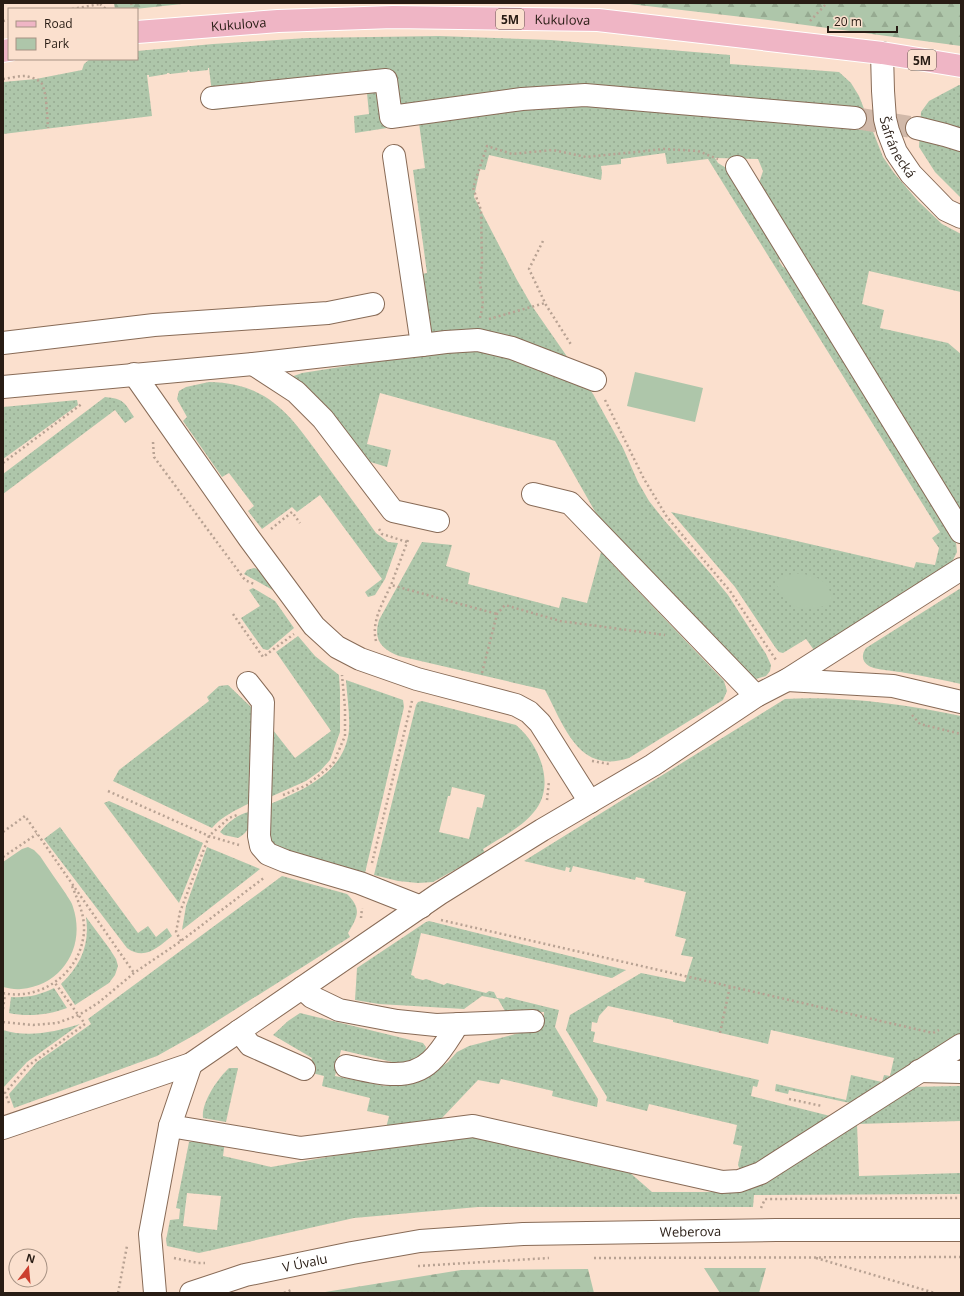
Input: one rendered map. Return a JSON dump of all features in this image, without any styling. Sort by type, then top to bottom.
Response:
[{"type":"main road","name":"Kukulova","points":[[138,32],[278,20],[393,17],[598,20],[882,53],[961,66]]},
{"type":"street","name":"Šafránecká","points":[[882,53],[884,112],[888,131],[896,152],[911,174],[946,210],[961,217]]},
{"type":"street","points":[[212,98],[386,80],[391,117],[522,99],[585,95],[855,118]]},
{"type":"street","points":[[917,128],[945,134],[961,140]]},
{"type":"street","points":[[394,156],[422,345]]},
{"type":"street","points":[[736,166],[961,532]]},
{"type":"street","points":[[3,343],[154,325],[328,313],[373,304]]},
{"type":"street","points":[[3,387],[253,364],[446,342],[478,340],[512,348],[594,380]]},
{"type":"street","points":[[253,364],[296,392],[323,419],[393,511],[438,521]]},
{"type":"street","points":[[134,374],[249,538],[314,626],[337,647],[360,659],[417,679],[516,705],[529,712],[540,722],[590,802]]},
{"type":"street","points":[[533,494],[570,503],[756,696]]},
{"type":"street","points":[[3,1128],[191,1064],[302,988],[427,912],[439,894],[652,765],[756,696],[787,680],[961,569]]},
{"type":"street","points":[[787,680],[893,686],[961,702]]},
{"type":"street","points":[[248,683],[263,702],[259,836],[261,846],[276,858],[360,883],[427,912]]},
{"type":"street","points":[[302,988],[312,997],[339,1010],[397,1021],[436,1024],[533,1022]]},
{"type":"street","points":[[346,1066],[379,1074],[410,1073],[430,1062],[440,1051],[458,1024]]},
{"type":"street","points":[[239,1031],[250,1044],[304,1069]]},
{"type":"street","points":[[170,1126],[301,1148],[473,1126],[722,1182],[739,1181],[761,1173],[961,1045]]},
{"type":"street","points":[[155,1293],[149,1238],[170,1126],[191,1064]]},
{"type":"street","points":[[919,1071],[961,1072]]},
{"type":"street","name":"Weberova","points":[[420,1241],[523,1234],[776,1230],[961,1230]]},
{"type":"street","name":"V Úvalu","points":[[191,1293],[245,1275],[420,1241]]},
{"type":"path","points":[[78,8],[100,4]]},
{"type":"path","points":[[3,79],[25,76],[39,81],[42,85],[44,93],[48,128]]},
{"type":"path","points":[[480,321],[483,304],[480,282],[482,262],[481,210],[473,188],[487,146],[512,154],[553,150],[586,157],[664,149],[698,151],[736,166]]},
{"type":"path","points":[[543,241],[529,269],[546,305],[574,349]]},
{"type":"path","points":[[594,380],[644,479],[667,517],[730,591],[761,636],[787,680]]},
{"type":"path","points":[[3,463],[85,402]]},
{"type":"path","points":[[152,438],[154,457],[245,580],[256,586]]},
{"type":"path","points":[[267,532],[292,512],[300,523]]},
{"type":"path","points":[[379,645],[376,640],[374,627],[378,613],[391,585],[407,542],[414,516]]},
{"type":"path","points":[[378,528],[382,534],[407,542]]},
{"type":"path","points":[[391,585],[497,614]]},
{"type":"path","points":[[480,680],[497,614],[505,605],[560,621],[671,636]]},
{"type":"path","points":[[233,614],[263,657],[294,634]]},
{"type":"path","points":[[281,796],[307,785],[332,764],[345,736],[345,708],[342,673]]},
{"type":"path","points":[[371,863],[414,695]]},
{"type":"path","points":[[910,712],[920,724],[961,734]]},
{"type":"path","points":[[587,760],[612,765]]},
{"type":"path","points":[[544,805],[547,800],[550,781],[548,773]]},
{"type":"path","points":[[108,791],[209,836],[276,858]]},
{"type":"path","points":[[181,941],[176,932],[180,912],[209,836],[229,818],[243,812]]},
{"type":"path","points":[[3,832],[25,816],[134,973]]},
{"type":"path","points":[[3,857],[37,834]]},
{"type":"path","points":[[3,1022],[33,1025],[57,1023],[79,1014],[98,1003],[134,973],[181,941],[276,858]]},
{"type":"path","points":[[3,1009],[4,994],[26,994],[47,988],[64,976],[77,959],[84,939],[83,916],[70,882]]},
{"type":"path","points":[[427,912],[730,986],[933,1033],[940,1030]]},
{"type":"path","points":[[10,1106],[5,1093],[28,1066],[85,1024],[55,983]]},
{"type":"path","points":[[720,1033],[730,986]]},
{"type":"path","points":[[760,1210],[765,1199],[961,1198]]},
{"type":"path","points":[[118,1293],[127,1243]]},
{"type":"path","points":[[170,1257],[198,1263],[210,1263]]},
{"type":"path","points":[[811,1257],[935,1293]]},
{"type":"path","points":[[588,1258],[961,1257]]},
{"type":"path","points":[[411,1268],[556,1258]]},
{"type":"path","points":[[284,1293],[297,1288]]},
{"type":"green space","points":[[114,3],[191,3],[138,9],[115,8]]},
{"type":"green space","points":[[621,3],[961,3],[961,46],[768,20]]},
{"type":"green space","points":[[439,36],[551,40],[730,55],[730,64],[839,72],[851,83],[859,96],[883,157],[894,173],[918,201],[942,224],[961,234],[961,292],[869,271],[862,304],[884,310],[880,328],[948,343],[961,354],[961,515],[759,183],[763,171],[758,159],[715,158],[718,163],[728,169],[782,252],[779,261],[783,267],[792,270],[846,358],[847,370],[857,376],[913,468],[914,478],[922,485],[956,543],[957,552],[952,562],[814,650],[806,639],[783,653],[779,652],[775,647],[735,587],[671,512],[914,568],[916,562],[935,565],[939,548],[932,538],[940,532],[708,159],[667,164],[665,153],[621,159],[621,164],[601,166],[601,180],[489,155],[485,170],[480,169],[474,197],[532,306],[593,394],[623,448],[638,482],[649,501],[728,595],[766,654],[771,665],[770,671],[766,676],[756,679],[749,677],[597,515],[555,441],[380,393],[367,444],[391,450],[387,467],[364,460],[291,377],[302,373],[429,353],[417,275],[427,273],[413,170],[425,168],[419,123],[355,133],[354,116],[369,114],[367,93],[214,110],[208,68],[208,70],[190,72],[188,70],[187,72],[167,73],[149,77],[149,75],[147,75],[152,116],[3,134],[3,82],[36,79],[82,70],[84,64],[89,60],[138,60],[138,51],[307,38]]},
{"type":"green space","points":[[961,85],[961,198],[935,172],[919,147],[921,112],[929,101]]},
{"type":"green space","points":[[635,372],[703,388],[695,422],[627,406]]},
{"type":"green space","points":[[209,382],[230,384],[249,389],[264,396],[278,406],[302,432],[376,533],[388,542],[398,543],[385,579],[375,595],[368,597],[365,592],[382,579],[320,495],[297,512],[292,507],[262,529],[248,511],[254,506],[229,473],[222,477],[183,421],[187,417],[177,399],[179,391],[186,387]]},
{"type":"green space","points":[[105,397],[123,402],[134,417],[125,423],[115,410],[3,494],[3,474]]},
{"type":"green space","points":[[77,400],[78,405],[3,459],[3,407]]},
{"type":"green space","points":[[422,542],[452,545],[446,566],[470,573],[468,584],[559,608],[562,597],[587,603],[601,552],[724,681],[727,691],[723,700],[629,758],[612,761],[597,759],[585,753],[575,744],[566,731],[545,690],[399,656],[393,653],[380,643],[377,634],[377,627],[379,620]]},
{"type":"green space","points":[[254,568],[258,569],[278,593],[244,574],[247,570]]},
{"type":"green space","points":[[801,573],[818,578],[825,583],[832,599],[829,605],[804,609],[787,600],[776,584],[780,576]]},
{"type":"green space","points":[[253,588],[275,601],[294,628],[268,650],[263,649],[241,618],[260,606],[249,590]]},
{"type":"green space","points":[[961,588],[961,684],[920,675],[876,668],[869,666],[865,662],[863,656],[866,648]]},
{"type":"green space","points":[[298,636],[315,656],[339,675],[340,732],[330,760],[320,771],[306,781],[268,798],[273,730],[295,758],[331,731],[276,652]]},
{"type":"green space","points":[[346,680],[403,700],[404,707],[365,873],[278,848],[269,838],[268,805],[308,786],[331,769],[340,758],[346,745],[349,730]]},
{"type":"green space","points":[[228,685],[251,707],[253,716],[250,803],[234,811],[212,828],[113,781],[119,770],[209,701],[207,697],[219,686]]},
{"type":"green space","points":[[807,698],[873,702],[961,716],[961,1038],[859,1104],[789,1090],[788,1094],[775,1091],[776,1084],[846,1100],[851,1075],[882,1082],[884,1075],[890,1076],[894,1058],[771,1030],[768,1044],[673,1022],[673,1020],[608,1006],[599,1016],[597,1023],[592,1022],[591,1031],[595,1032],[593,1042],[759,1080],[757,1087],[753,1086],[751,1096],[838,1118],[759,1167],[740,1170],[738,1165],[742,1146],[733,1144],[737,1125],[649,1104],[647,1111],[606,1101],[607,1097],[566,1030],[570,1015],[641,973],[685,982],[693,957],[681,955],[686,939],[675,936],[686,892],[644,882],[645,879],[636,877],[635,880],[573,866],[571,872],[569,872],[570,868],[566,867],[565,871],[524,861],[785,699]]},
{"type":"green space","points":[[422,701],[516,725],[529,738],[535,748],[542,765],[545,781],[543,795],[538,807],[520,826],[483,849],[485,853],[433,882],[418,883],[398,881],[374,875],[418,702]],"holes":[[[452,787],[485,795],[482,808],[477,807],[469,839],[439,832],[448,796],[450,796]]]},
{"type":"green space","points":[[109,801],[203,843],[179,903],[104,803]]},
{"type":"green space","points":[[249,812],[247,830],[238,838],[224,835],[220,832],[233,819]]},
{"type":"green space","points":[[60,827],[138,933],[148,926],[156,937],[167,928],[172,936],[156,948],[145,953],[134,952],[127,948],[44,839]]},
{"type":"green space","points":[[28,847],[40,856],[71,902],[76,922],[76,936],[68,961],[59,972],[49,980],[36,986],[14,989],[3,987],[3,862],[22,849]]},
{"type":"green space","points":[[207,847],[260,869],[182,930],[186,906]]},
{"type":"green space","points":[[282,876],[347,894],[357,908],[356,917],[348,933],[350,937],[198,1033],[157,1056],[14,1108],[9,1094],[37,1062],[91,1024],[88,1019]]},
{"type":"green space","points":[[86,917],[109,948],[116,959],[118,966],[115,975],[109,983],[75,1005],[61,984],[79,962],[82,954],[87,936]]},
{"type":"green space","points":[[429,921],[626,970],[612,978],[421,933],[411,975],[415,978],[423,980],[426,979],[444,985],[447,983],[486,993],[489,991],[494,992],[497,998],[504,999],[506,997],[559,1010],[555,1027],[598,1099],[597,1107],[552,1096],[553,1091],[501,1079],[499,1084],[478,1080],[442,1118],[425,1128],[386,1128],[389,1116],[367,1111],[370,1098],[322,1086],[324,1076],[308,1072],[312,1058],[273,1035],[288,1021],[300,1013],[423,1043],[426,1047],[425,1052],[412,1063],[401,1064],[341,1050],[335,1076],[385,1086],[408,1084],[429,1076],[448,1062],[457,1052],[469,1046],[543,1027],[544,1012],[505,1011],[498,999],[482,996],[464,1009],[379,1004],[355,1000],[357,968]]},
{"type":"green space","points":[[54,988],[67,1008],[38,1015],[9,1013],[11,997],[33,996]]},
{"type":"green space","points":[[80,1024],[27,1062],[3,1088],[3,1030],[22,1034],[32,1034]]},
{"type":"green space","points":[[229,1068],[238,1068],[226,1122],[203,1118],[207,1098],[220,1078]]},
{"type":"green space","points":[[961,1086],[961,1121],[857,1124],[859,1176],[961,1173],[961,1194],[754,1195],[753,1207],[478,1207],[354,1218],[199,1253],[167,1246],[166,1240],[170,1220],[179,1219],[180,1209],[176,1208],[189,1142],[205,1140],[225,1141],[223,1156],[271,1167],[417,1141],[471,1135],[620,1164],[652,1192],[724,1192],[908,1087]],"holes":[[[187,1193],[221,1196],[217,1230],[183,1226]]]},
{"type":"green space","points":[[704,1268],[766,1268],[759,1293],[720,1293]]},
{"type":"green space","points":[[588,1269],[594,1293],[319,1293],[461,1270]]},
{"type":"tunnel","points":[[855,118],[917,128]]}]
